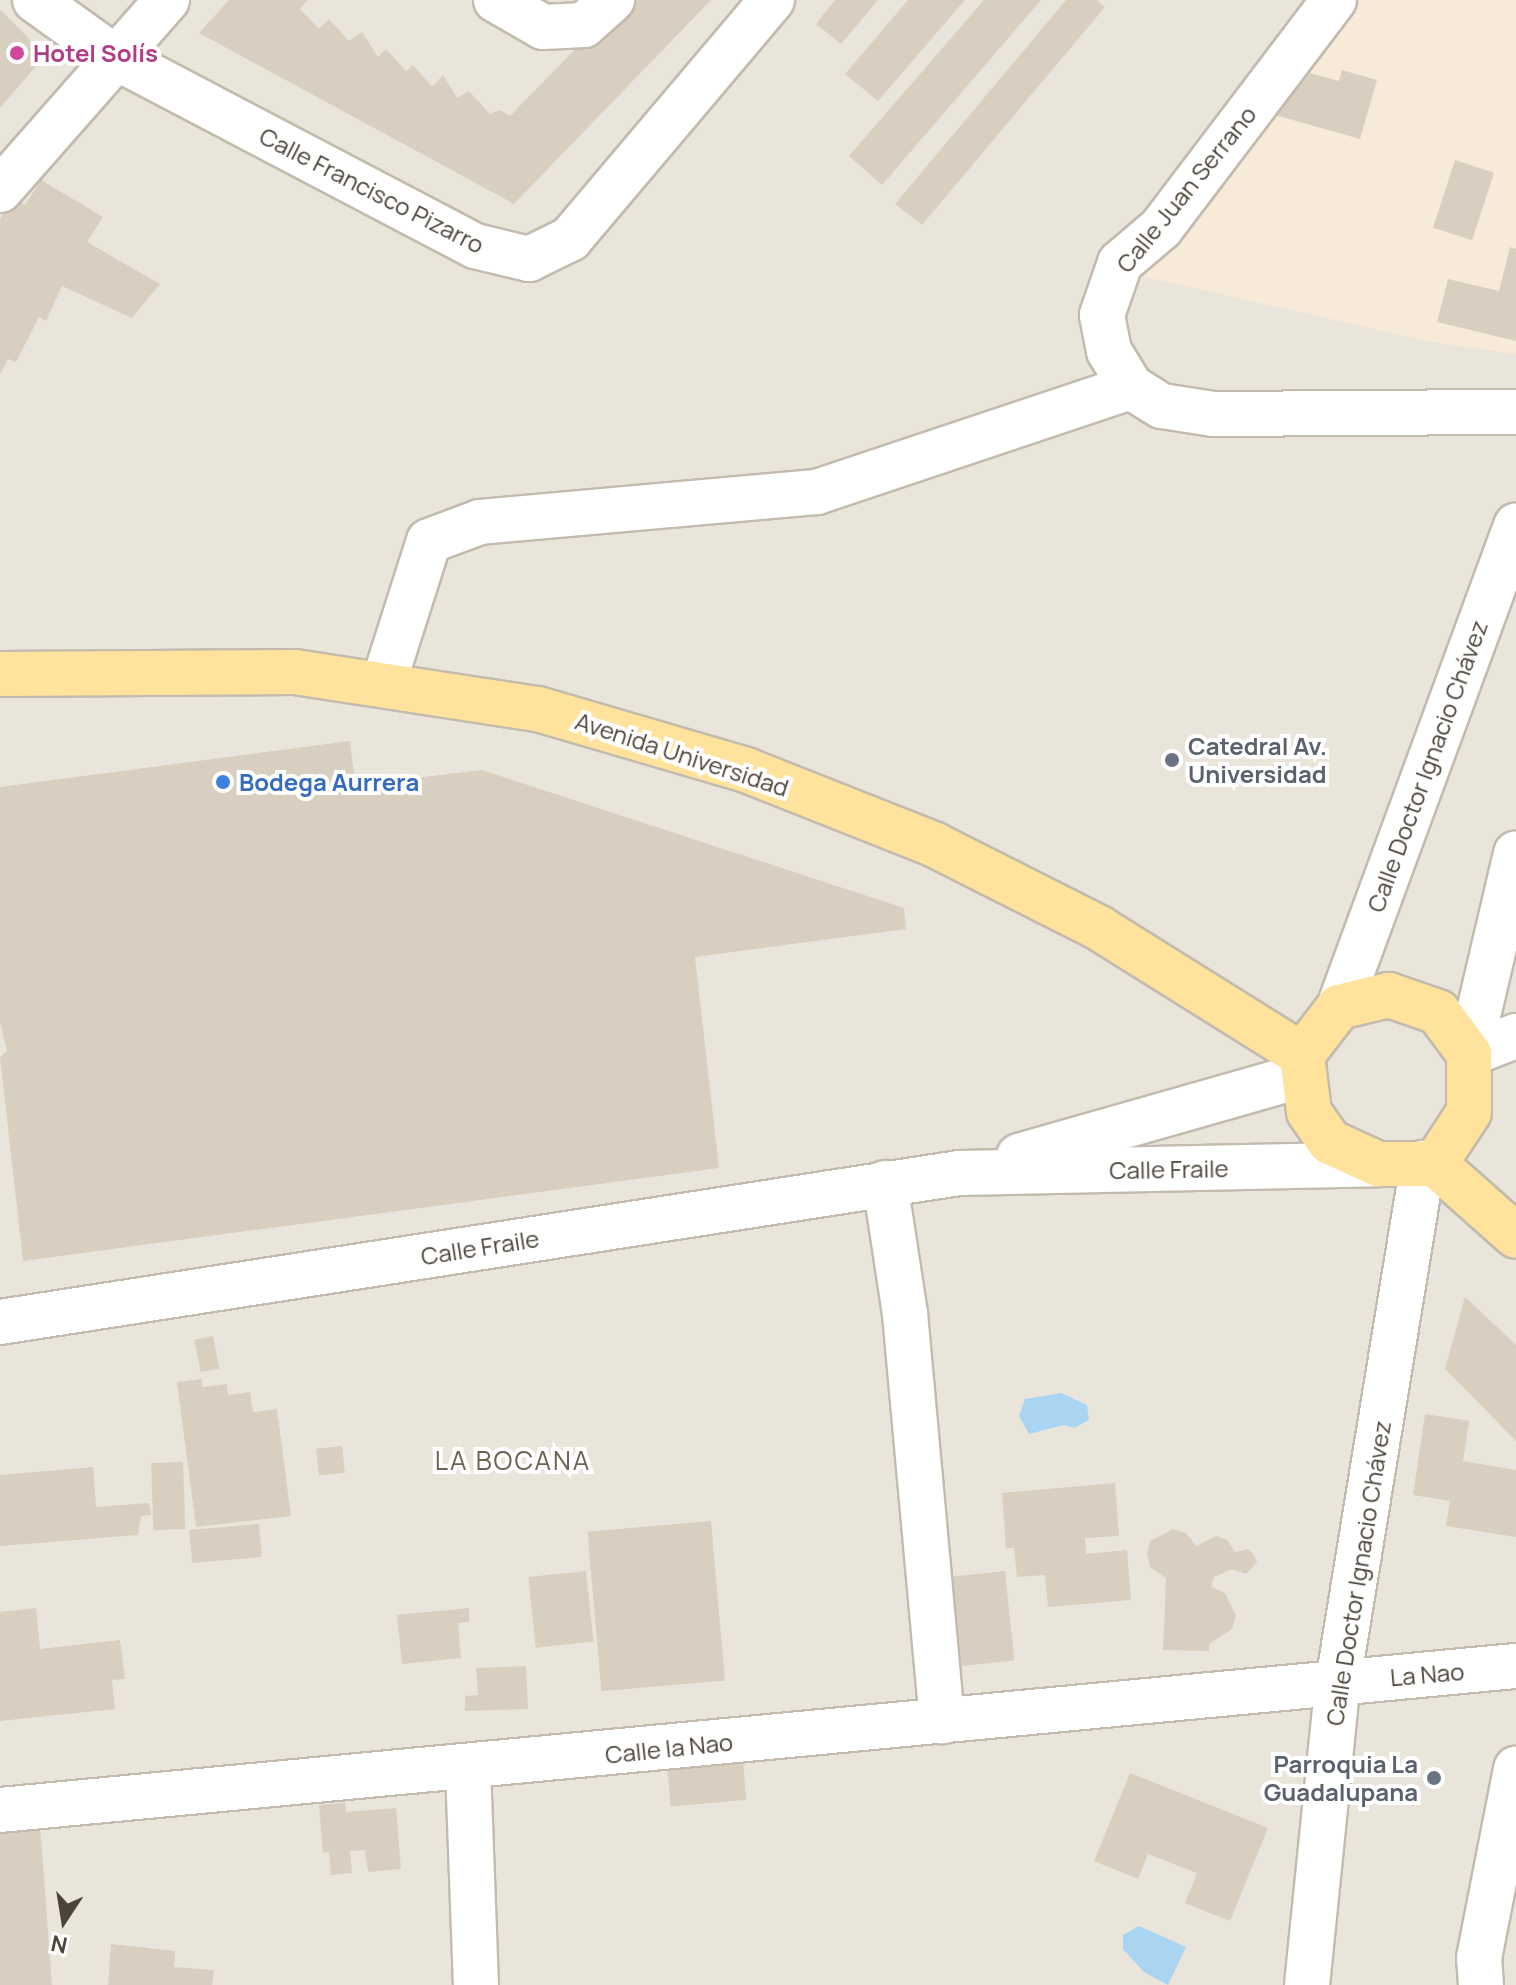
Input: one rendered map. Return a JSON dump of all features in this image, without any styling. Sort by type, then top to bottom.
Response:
[{"type":"main road","name":"Avenida Universidad","points":[[0,674],[295,672],[538,709],[746,770],[935,845],[1099,928],[1303,1065]]},
{"type":"main road","points":[[1429,1163],[1469,1112],[1469,1054],[1438,1012],[1389,995],[1339,1007],[1303,1065],[1309,1112],[1330,1142],[1378,1164],[1429,1163],[1516,1236]]},
{"type":"street","name":"Calle Francisco Pizarro","points":[[35,0],[113,56],[475,246],[529,259],[570,239],[772,0]]},
{"type":"street","points":[[0,190],[113,56],[167,0]]},
{"type":"street","points":[[496,0],[543,27],[584,25],[612,0]]},
{"type":"street","name":"Calle Juan Serrano","points":[[1334,0],[1161,228],[1120,263],[1102,315],[1109,351],[1131,387],[1162,406],[1213,414],[1516,412]]},
{"type":"street","points":[[383,685],[429,541],[480,522],[817,492],[1131,387]]},
{"type":"street","name":"Calle Doctor Ignacio Chávez","points":[[1339,1007],[1516,526]]},
{"type":"street","points":[[1469,1054],[1516,853]]},
{"type":"street","points":[[1469,1054],[1516,1036]]},
{"type":"street","name":"Calle Fraile","points":[[959,1173],[1303,1065]]},
{"type":"street","name":"Calle Doctor Ignacio Chávez","points":[[1307,1985],[1338,1682],[1429,1163]]},
{"type":"street","name":"Calle Fraile","points":[[0,1322],[959,1173],[1378,1164]]},
{"type":"street","points":[[885,1183],[905,1314],[942,1721]]},
{"type":"street","name":"La Nao","points":[[1338,1682],[1516,1666]]},
{"type":"street","name":"Calle la Nao","points":[[0,1810],[468,1768],[1338,1682]]},
{"type":"street","points":[[468,1768],[476,1985]]},
{"type":"street","points":[[1481,1985],[1479,1958],[1516,1769]]},
{"type":"shaded area","points":[[0,0],[1516,0],[1516,1985],[0,1985]]},
{"type":"shaded area","points":[[1345,0],[1516,0],[1516,354],[1431,342],[1129,273]]},
{"type":"water","points":[[1061,1393],[1087,1405],[1089,1420],[1074,1428],[1064,1425],[1029,1434],[1019,1416],[1025,1399]]},
{"type":"water","points":[[1139,1926],[1186,1947],[1168,1985],[1144,1972],[1123,1949],[1123,1935]]},
{"type":"building","points":[[229,0],[308,0],[300,9],[319,29],[329,19],[349,41],[362,32],[378,57],[386,49],[406,71],[413,65],[432,87],[443,75],[457,98],[469,91],[490,114],[500,110],[510,116],[623,0],[711,0],[514,204],[199,33]]},
{"type":"building","points":[[835,0],[878,0],[841,44],[816,24]]},
{"type":"building","points":[[908,0],[965,0],[878,101],[845,74]]},
{"type":"building","points":[[984,0],[1041,0],[882,185],[849,156]]},
{"type":"building","points":[[1066,0],[1097,0],[1105,7],[922,225],[895,204]]},
{"type":"building","name":"Hotel Solís","points":[[0,9],[31,41],[37,65],[0,108]]},
{"type":"building","points":[[1342,70],[1377,80],[1360,139],[1275,115],[1310,73],[1339,81]]},
{"type":"building","points":[[1455,160],[1494,173],[1472,240],[1433,228]]},
{"type":"building","points":[[41,180],[103,217],[87,242],[160,284],[132,318],[62,286],[46,321],[39,317],[16,362],[8,359],[0,375],[0,220],[11,197],[25,205]]},
{"type":"building","points":[[1510,247],[1516,249],[1516,341],[1437,322],[1448,279],[1499,291]]},
{"type":"building","points":[[350,741],[355,785],[482,770],[904,908],[906,929],[695,957],[719,1168],[23,1261],[0,1057],[7,1051],[0,1022],[0,787]]},
{"type":"building","points":[[1465,1297],[1516,1345],[1516,1441],[1445,1369]]},
{"type":"building","points":[[213,1336],[219,1368],[201,1372],[194,1340]]},
{"type":"building","points":[[202,1379],[202,1387],[227,1384],[228,1395],[250,1392],[253,1412],[277,1409],[291,1516],[196,1527],[177,1382]]},
{"type":"building","points":[[1425,1414],[1469,1421],[1463,1461],[1516,1470],[1516,1537],[1446,1526],[1450,1501],[1413,1495]]},
{"type":"building","points":[[342,1446],[345,1473],[319,1476],[316,1449]]},
{"type":"building","points":[[183,1462],[185,1529],[153,1530],[151,1463]]},
{"type":"building","points":[[93,1467],[96,1507],[149,1503],[151,1515],[141,1516],[138,1535],[0,1546],[0,1475]]},
{"type":"building","points":[[1115,1483],[1119,1536],[1085,1538],[1086,1554],[1127,1550],[1131,1600],[1048,1607],[1045,1575],[1017,1577],[1014,1548],[1006,1548],[1002,1493]]},
{"type":"building","points":[[711,1521],[725,1680],[601,1691],[587,1532]]},
{"type":"building","points":[[259,1524],[262,1557],[192,1563],[189,1530]]},
{"type":"building","points":[[1173,1529],[1186,1533],[1196,1546],[1216,1536],[1227,1540],[1235,1552],[1248,1549],[1257,1562],[1246,1574],[1232,1569],[1214,1577],[1211,1587],[1225,1593],[1236,1616],[1232,1629],[1209,1644],[1209,1651],[1163,1650],[1166,1578],[1150,1567],[1147,1554],[1150,1541]]},
{"type":"building","points":[[586,1571],[593,1642],[536,1648],[528,1577]]},
{"type":"building","points":[[1005,1571],[1014,1661],[957,1667],[947,1577]]},
{"type":"building","points":[[36,1608],[40,1649],[120,1640],[125,1679],[112,1680],[115,1709],[0,1721],[0,1612]]},
{"type":"building","points":[[469,1608],[469,1622],[458,1623],[461,1658],[402,1664],[397,1615]]},
{"type":"building","points":[[526,1666],[528,1709],[465,1711],[465,1696],[478,1695],[476,1668]]},
{"type":"building","points":[[743,1762],[746,1800],[671,1806],[667,1769]]},
{"type":"building","points":[[1130,1773],[1268,1828],[1230,1921],[1185,1903],[1197,1873],[1148,1854],[1138,1879],[1094,1861]]},
{"type":"building","points":[[345,1803],[346,1812],[396,1808],[401,1869],[368,1872],[365,1850],[350,1851],[352,1873],[331,1875],[329,1852],[323,1853],[319,1805]]},
{"type":"building","points":[[39,1811],[52,1985],[0,1985],[0,1814]]},
{"type":"building","points":[[111,1944],[175,1951],[174,1967],[214,1970],[212,1985],[108,1985]]},
{"type":"place","name":"Hotel Solís","points":[[17,53]]},
{"type":"place","name":"Catedral Av. Universidad","points":[[1172,760]]},
{"type":"place","name":"Bodega Aurrera","points":[[223,782]]},
{"type":"place","name":"Parroquia La Guadalupana","points":[[1434,1778]]},
{"type":"district","name":"LA BOCANA","points":[[513,1461]]}]
